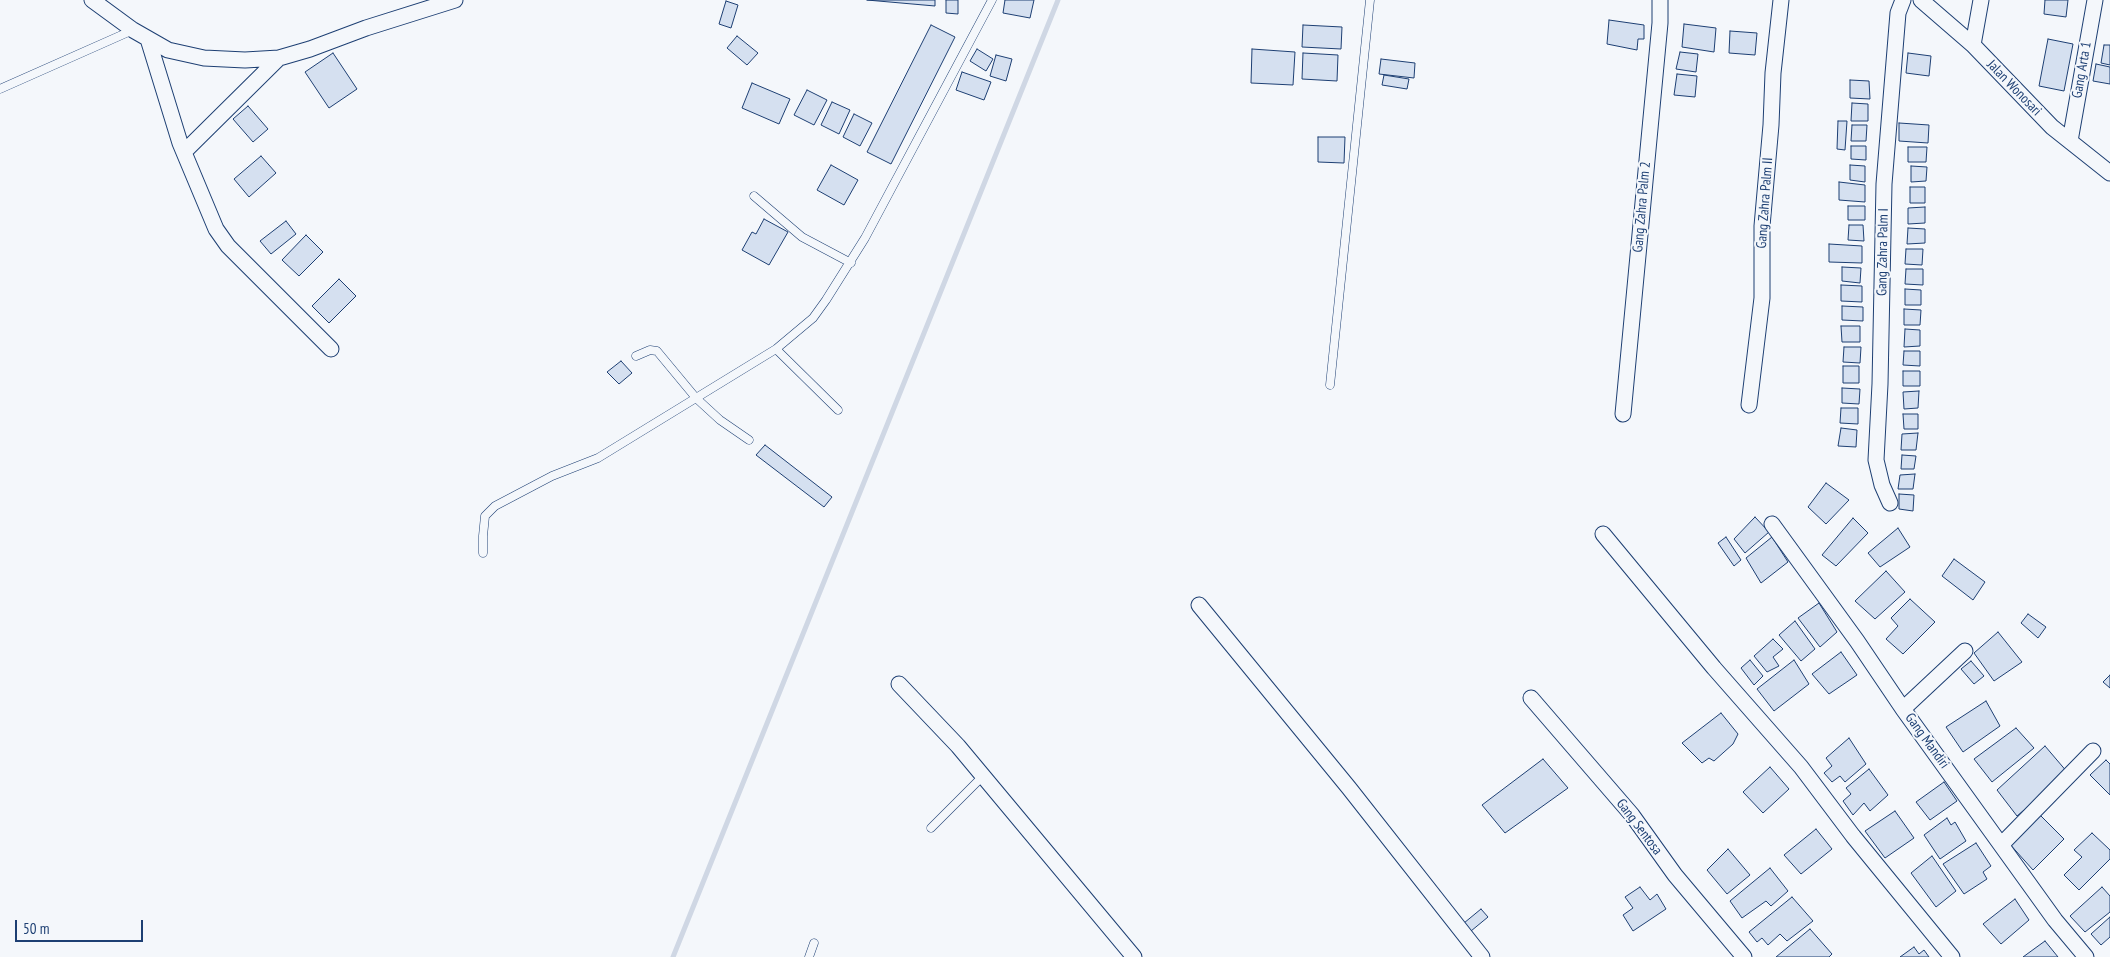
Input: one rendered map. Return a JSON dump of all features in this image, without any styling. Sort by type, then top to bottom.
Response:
[{"type":"street","points":[[92,0],[133,30],[168,50],[204,58],[244,60],[279,58],[455,0]]},
{"type":"street","name":"Gang Zahra Palm 2","points":[[1623,414],[1660,23],[1660,0]]},
{"type":"street","name":"Gang Zahra Palm II","points":[[1749,405],[1762,298],[1762,226],[1771,125],[1773,73],[1781,0]]},
{"type":"street","name":"Gang Zahra Palm I","points":[[1890,503],[1882,485],[1876,460],[1880,384],[1884,184],[1898,13],[1903,0]]},
{"type":"street","name":"Jalan Wonosari","points":[[1921,0],[1973,45],[2052,127],[2110,173]]},
{"type":"street","points":[[1973,45],[1981,0]]},
{"type":"street","name":"Gang Arta 1","points":[[2070,141],[2095,0]]},
{"type":"street","points":[[148,39],[184,152],[216,229],[228,246],[331,349]]},
{"type":"street","points":[[184,152],[279,58]]},
{"type":"street","name":"Gang Mandiri","points":[[1772,524],[1858,641],[1903,709],[2055,920],[2086,957]]},
{"type":"street","points":[[1603,534],[1714,668],[1801,767],[1853,836],[1952,957]]},
{"type":"street","points":[[1199,605],[1482,957]]},
{"type":"street","points":[[1903,709],[1965,651]]},
{"type":"street","points":[[899,684],[958,746],[1134,957]]},
{"type":"street","name":"Gang Sentosa","points":[[1531,698],[1632,815],[1676,875],[1744,957]]},
{"type":"street","points":[[2001,845],[2093,751]]},
{"type":"lane","points":[[484,552],[482,536],[485,516],[496,506],[552,476],[598,458],[776,349],[813,318],[851,263],[992,0]]},
{"type":"lane","points":[[1330,385],[1370,0]]},
{"type":"lane","points":[[0,88],[133,30]]},
{"type":"lane","points":[[754,196],[802,237],[851,263]]},
{"type":"lane","points":[[776,349],[838,410]]},
{"type":"lane","points":[[636,356],[650,350],[656,351],[696,398],[720,420],[749,440]]},
{"type":"lane","points":[[930,828],[983,776]]},
{"type":"lane","points":[[809,957],[814,943]]},
{"type":"building","points":[[867,0],[935,0],[935,6]]},
{"type":"building","points":[[946,0],[958,0],[958,14],[946,13]]},
{"type":"building","points":[[1005,0],[1034,0],[1030,18],[1003,13]]},
{"type":"building","points":[[2045,0],[2068,0],[2066,17],[2044,14]]},
{"type":"building","points":[[726,1],[738,5],[731,28],[719,24]]},
{"type":"building","points":[[1609,20],[1644,25],[1644,39],[1638,39],[1637,50],[1607,44]]},
{"type":"building","points":[[1684,24],[1716,28],[1714,52],[1682,47]]},
{"type":"building","points":[[931,25],[955,37],[891,164],[867,152]]},
{"type":"building","points":[[1303,25],[1342,27],[1341,49],[1302,47]]},
{"type":"building","points":[[1730,31],[1757,33],[1755,55],[1729,53]]},
{"type":"building","points":[[737,36],[758,53],[747,65],[727,48]]},
{"type":"building","points":[[2048,39],[2073,44],[2064,91],[2039,86]]},
{"type":"building","points":[[2104,45],[2110,45],[2110,65],[2101,63]]},
{"type":"building","points":[[977,49],[993,59],[986,71],[970,61]]},
{"type":"building","points":[[1252,49],[1295,52],[1293,85],[1251,83]]},
{"type":"building","points":[[1680,52],[1698,54],[1696,72],[1676,69]]},
{"type":"building","points":[[333,53],[357,89],[329,108],[305,72]]},
{"type":"building","points":[[1303,53],[1338,55],[1337,81],[1302,79]]},
{"type":"building","points":[[1908,53],[1931,56],[1929,76],[1906,73]]},
{"type":"building","points":[[996,55],[1012,59],[1006,81],[990,76]]},
{"type":"building","points":[[1381,59],[1415,63],[1414,78],[1379,74]]},
{"type":"building","points":[[2096,64],[2110,67],[2110,84],[2093,81]]},
{"type":"building","points":[[962,72],[991,82],[984,100],[956,90]]},
{"type":"building","points":[[1677,74],[1697,76],[1695,97],[1674,95]]},
{"type":"building","points":[[1384,75],[1409,79],[1407,89],[1382,85]]},
{"type":"building","points":[[1850,80],[1869,81],[1870,99],[1850,98]]},
{"type":"building","points":[[752,83],[790,99],[779,124],[742,108]]},
{"type":"building","points":[[807,90],[827,100],[814,125],[794,115]]},
{"type":"building","points":[[832,102],[850,110],[839,134],[821,125]]},
{"type":"building","points":[[1852,103],[1868,104],[1868,121],[1851,121]]},
{"type":"building","points":[[248,106],[268,129],[253,142],[233,119]]},
{"type":"building","points":[[854,114],[872,123],[860,146],[843,137]]},
{"type":"building","points":[[1838,121],[1847,121],[1845,150],[1837,149]]},
{"type":"building","points":[[1899,123],[1929,125],[1928,143],[1899,141]]},
{"type":"building","points":[[1852,125],[1867,125],[1866,141],[1851,141]]},
{"type":"building","points":[[1318,137],[1345,137],[1344,163],[1318,162]]},
{"type":"building","points":[[1851,146],[1866,146],[1866,160],[1851,159]]},
{"type":"building","points":[[1908,147],[1927,147],[1926,162],[1908,162]]},
{"type":"building","points":[[261,156],[276,173],[249,197],[234,179]]},
{"type":"building","points":[[831,165],[858,180],[844,205],[817,190]]},
{"type":"building","points":[[1850,165],[1865,166],[1865,182],[1850,180]]},
{"type":"building","points":[[1911,166],[1927,167],[1926,181],[1911,182]]},
{"type":"building","points":[[1839,182],[1865,185],[1865,202],[1839,200]]},
{"type":"building","points":[[1910,187],[1925,187],[1925,203],[1910,203]]},
{"type":"building","points":[[1848,206],[1865,206],[1865,220],[1848,220]]},
{"type":"building","points":[[1925,207],[1925,223],[1908,224],[1908,208]]},
{"type":"building","points":[[764,219],[788,232],[769,265],[742,250],[752,232],[756,234]]},
{"type":"building","points":[[286,221],[296,234],[271,254],[260,241]]},
{"type":"building","points":[[1849,225],[1863,225],[1864,241],[1848,240]]},
{"type":"building","points":[[1908,228],[1925,229],[1925,243],[1907,244]]},
{"type":"building","points":[[306,235],[323,252],[299,276],[282,260]]},
{"type":"building","points":[[1829,244],[1862,246],[1862,263],[1829,262]]},
{"type":"building","points":[[1906,249],[1923,249],[1922,265],[1905,264]]},
{"type":"building","points":[[1842,267],[1861,268],[1860,283],[1842,281]]},
{"type":"building","points":[[1906,269],[1923,269],[1923,285],[1905,284]]},
{"type":"building","points":[[339,279],[356,296],[329,323],[312,306]]},
{"type":"building","points":[[1841,285],[1862,286],[1862,302],[1841,301]]},
{"type":"building","points":[[1905,289],[1921,290],[1921,305],[1905,305]]},
{"type":"building","points":[[1842,306],[1863,307],[1863,321],[1842,320]]},
{"type":"building","points":[[1904,309],[1921,310],[1920,325],[1904,325]]},
{"type":"building","points":[[1841,326],[1860,326],[1860,342],[1842,342]]},
{"type":"building","points":[[1905,329],[1920,330],[1920,346],[1904,347]]},
{"type":"building","points":[[1844,347],[1861,347],[1860,363],[1843,362]]},
{"type":"building","points":[[1904,351],[1920,351],[1920,366],[1903,365]]},
{"type":"building","points":[[621,361],[632,373],[619,384],[607,372]]},
{"type":"building","points":[[1843,366],[1859,366],[1859,383],[1843,383]]},
{"type":"building","points":[[1903,371],[1920,371],[1920,386],[1903,386]]},
{"type":"building","points":[[1842,388],[1860,389],[1859,404],[1842,403]]},
{"type":"building","points":[[1919,391],[1918,408],[1904,409],[1903,392]]},
{"type":"building","points":[[1841,408],[1858,408],[1858,424],[1840,423]]},
{"type":"building","points":[[1903,414],[1918,414],[1918,429],[1904,429]]},
{"type":"building","points":[[1841,428],[1857,430],[1856,447],[1838,446]]},
{"type":"building","points":[[1918,433],[1916,450],[1901,450],[1902,434]]},
{"type":"building","points":[[765,445],[832,497],[824,507],[756,455]]},
{"type":"building","points":[[1902,455],[1916,456],[1914,469],[1901,469]]},
{"type":"building","points":[[1915,474],[1913,489],[1898,489],[1900,475]]},
{"type":"building","points":[[1826,483],[1849,500],[1826,524],[1808,507]]},
{"type":"building","points":[[1899,494],[1914,495],[1913,511],[1899,509]]},
{"type":"building","points":[[1755,517],[1769,532],[1745,553],[1734,539]]},
{"type":"building","points":[[1853,518],[1868,533],[1836,566],[1822,555]]},
{"type":"building","points":[[1898,528],[1910,547],[1880,567],[1868,553]]},
{"type":"building","points":[[1726,537],[1741,560],[1734,566],[1718,543]]},
{"type":"building","points":[[1772,537],[1788,562],[1761,583],[1746,558]]},
{"type":"building","points":[[1954,559],[1985,582],[1973,600],[1942,576]]},
{"type":"building","points":[[1886,571],[1905,592],[1875,619],[1855,601]]},
{"type":"building","points":[[1910,599],[1935,622],[1903,654],[1886,639],[1898,626],[1891,618]]},
{"type":"building","points":[[1819,603],[1837,632],[1820,647],[1798,618]]},
{"type":"building","points":[[2028,614],[2046,627],[2038,638],[2021,623]]},
{"type":"building","points":[[1795,621],[1815,649],[1801,661],[1779,635]]},
{"type":"building","points":[[1998,632],[2022,662],[1994,681],[1974,653]]},
{"type":"building","points":[[1773,639],[1783,649],[1773,657],[1779,666],[1767,672],[1754,656]]},
{"type":"building","points":[[1841,652],[1857,675],[1829,694],[1812,674]]},
{"type":"building","points":[[1750,660],[1763,676],[1754,685],[1741,668]]},
{"type":"building","points":[[1794,660],[1809,684],[1774,711],[1757,689]]},
{"type":"building","points":[[1971,661],[1984,676],[1974,684],[1961,669]]},
{"type":"building","points":[[2110,675],[2110,688],[2103,682]]},
{"type":"building","points":[[1986,701],[2000,726],[1963,752],[1946,727]]},
{"type":"building","points":[[1721,713],[1738,734],[1733,744],[1714,761],[1709,758],[1702,763],[1682,743]]},
{"type":"building","points":[[2016,728],[2034,748],[1992,782],[1974,759]]},
{"type":"building","points":[[1849,738],[1866,764],[1845,782],[1840,776],[1832,782],[1824,773],[1832,766],[1826,758]]},
{"type":"building","points":[[2045,746],[2068,773],[2017,816],[1997,790]]},
{"type":"building","points":[[1543,759],[1568,788],[1505,833],[1482,805]]},
{"type":"building","points":[[2106,760],[2110,764],[2110,795],[2090,775]]},
{"type":"building","points":[[1770,767],[1789,789],[1763,813],[1743,792]]},
{"type":"building","points":[[1869,769],[1888,795],[1870,811],[1864,803],[1853,815],[1843,801],[1851,794],[1846,788]]},
{"type":"building","points":[[1944,782],[1957,801],[1930,820],[1916,802]]},
{"type":"building","points":[[1895,811],[1914,838],[1885,858],[1865,831]]},
{"type":"building","points":[[2037,812],[2064,839],[2033,870],[2007,841]]},
{"type":"building","points":[[1947,818],[1951,825],[1955,822],[1966,841],[1940,859],[1924,835]]},
{"type":"building","points":[[1816,829],[1832,849],[1801,874],[1784,855]]},
{"type":"building","points":[[2092,833],[2110,850],[2110,859],[2079,890],[2064,875],[2082,857],[2074,850]]},
{"type":"building","points":[[1976,843],[1991,866],[1983,872],[1987,879],[1964,894],[1943,864]]},
{"type":"building","points":[[1728,849],[1750,875],[1727,894],[1707,870]]},
{"type":"building","points":[[1932,856],[1956,891],[1936,907],[1911,873]]},
{"type":"building","points":[[1770,868],[1788,891],[1771,906],[1766,901],[1742,918],[1730,901]]},
{"type":"building","points":[[1640,887],[1650,900],[1657,894],[1666,909],[1633,931],[1623,915],[1633,908],[1625,897]]},
{"type":"building","points":[[2102,887],[2110,896],[2110,912],[2085,932],[2070,916]]},
{"type":"building","points":[[1792,897],[1813,921],[1787,941],[1780,934],[1768,945],[1762,938],[1757,942],[1749,932]]},
{"type":"building","points":[[2015,899],[2029,920],[2001,944],[1983,924]]},
{"type":"building","points":[[1481,909],[1488,917],[1471,931],[1464,923]]},
{"type":"building","points":[[2110,917],[2110,937],[2101,945],[2091,934]]},
{"type":"building","points":[[1810,929],[1832,954],[1829,957],[1776,957]]},
{"type":"building","points":[[2045,941],[2058,957],[2023,957]]},
{"type":"building","points":[[1914,947],[1919,954],[1924,950],[1929,957],[1900,957]]},
{"type":"waterway","points":[[673,957],[1058,0]]}]
